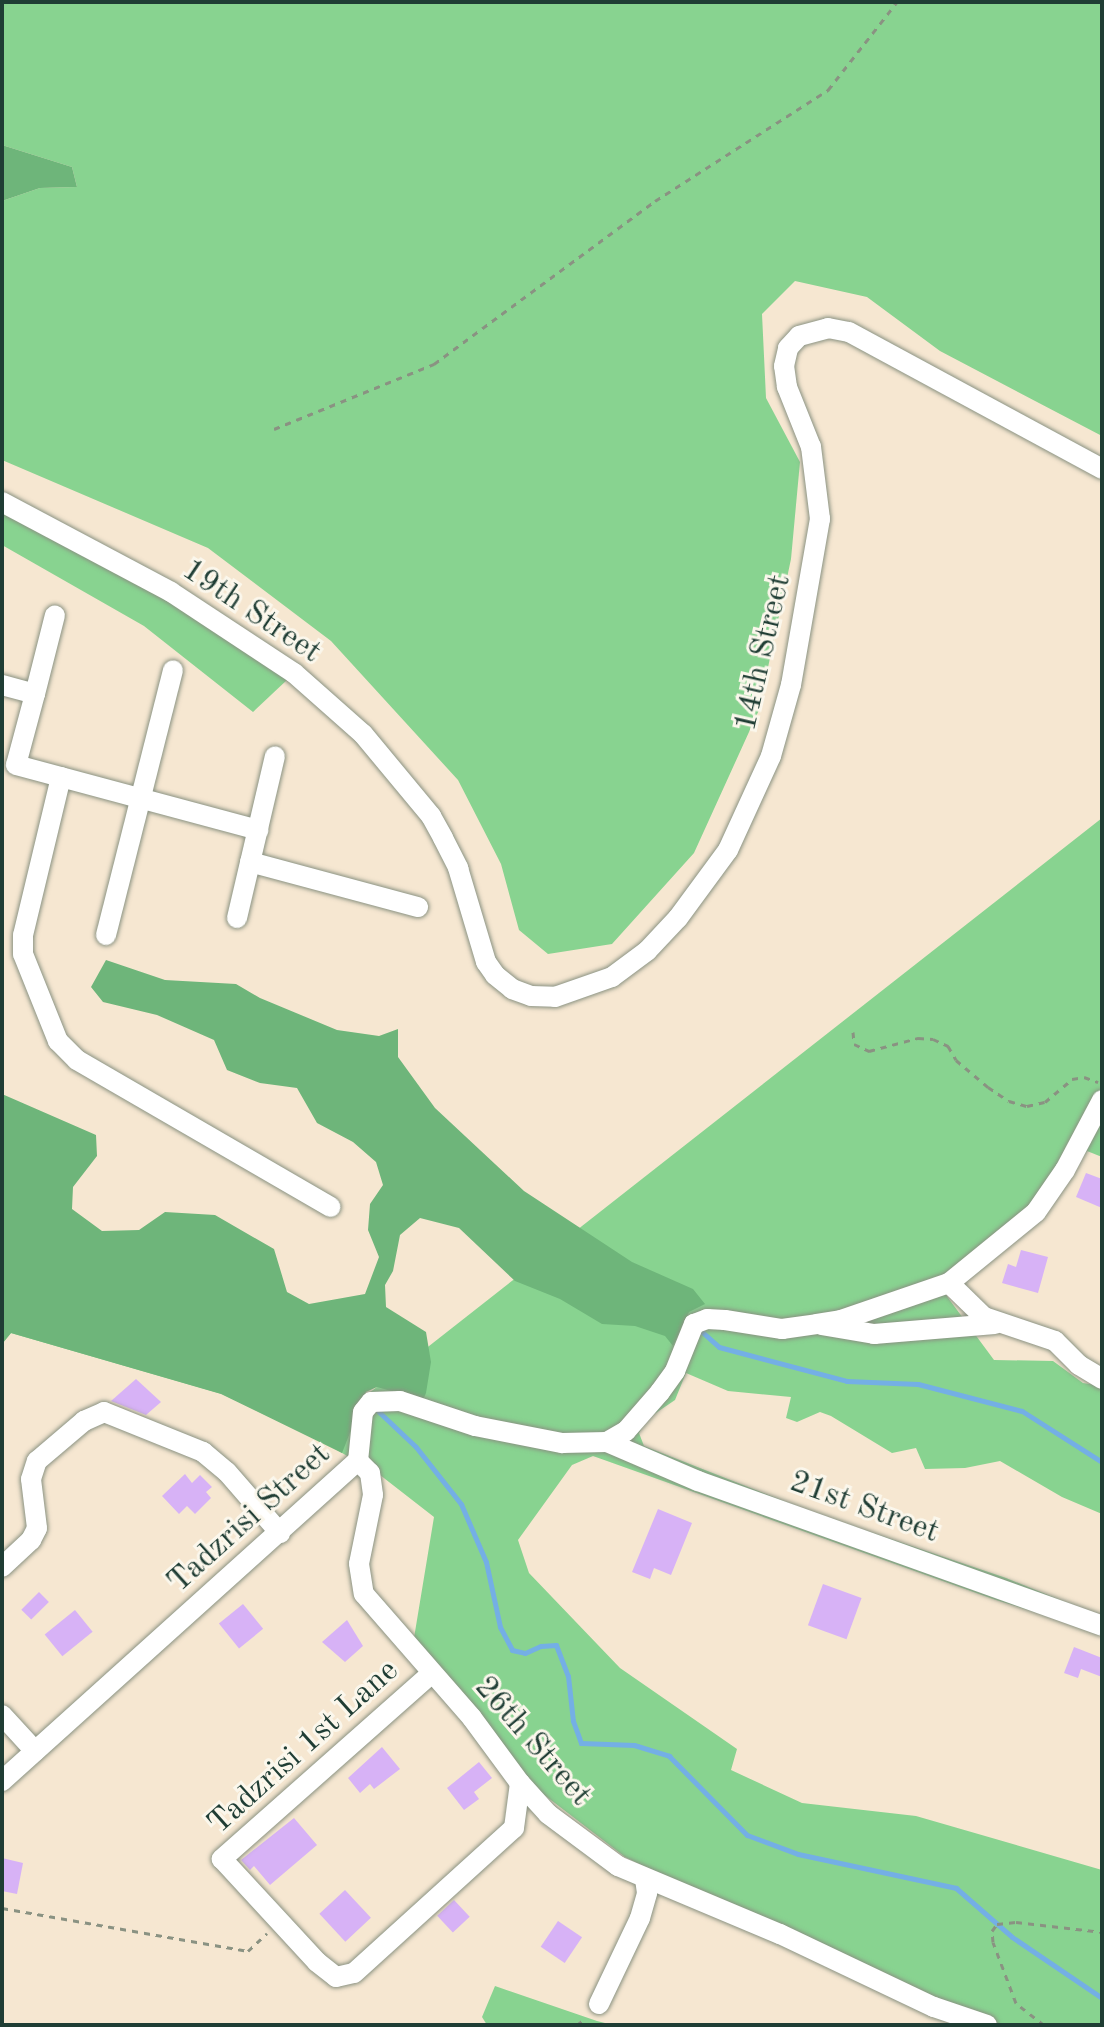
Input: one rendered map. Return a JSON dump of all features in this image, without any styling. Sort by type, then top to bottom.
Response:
[{"type":"street","name":"14th Street","points":[[431,816],[458,868],[486,962],[512,989],[531,996],[555,997],[612,977],[647,951],[696,895],[728,850],[771,756],[791,685],[815,559],[820,519],[817,479],[811,447],[787,387],[784,366],[788,348],[799,336],[828,328],[849,332],[1102,469]]},
{"type":"street","name":"19th Street","points":[[2,502],[171,592],[294,673],[363,734],[431,816]]},
{"type":"street","points":[[55,615],[16,765],[258,830]]},
{"type":"street","points":[[106,935],[173,670]]},
{"type":"street","points":[[2,685],[35,694]]},
{"type":"street","points":[[237,918],[275,756]]},
{"type":"street","points":[[61,777],[23,935],[23,954],[58,1041],[77,1060],[331,1207]]},
{"type":"street","points":[[250,862],[418,907]]},
{"type":"street","points":[[607,1442],[626,1431],[660,1392],[675,1371],[694,1324],[707,1319],[782,1329],[817,1324],[841,1320],[949,1283],[1036,1212],[1065,1170],[1102,1100]]},
{"type":"street","points":[[949,1283],[971,1307],[999,1324],[1055,1341],[1079,1365],[1102,1379]]},
{"type":"street","points":[[817,1324],[849,1333],[874,1334],[999,1324]]},
{"type":"street","name":"Tadzrisi Street","points":[[3,1780],[358,1461],[363,1412],[371,1402],[383,1399],[511,1434],[562,1443],[607,1442]]},
{"type":"street","points":[[2,1567],[31,1540],[37,1528],[31,1479],[37,1461],[84,1421],[104,1412],[203,1452],[227,1472],[280,1533]]},
{"type":"street","name":"21st Street","points":[[607,1442],[698,1481],[1102,1626]]},
{"type":"street","name":"26th Street","points":[[358,1461],[370,1473],[373,1495],[359,1564],[364,1594],[472,1718],[520,1783],[576,1838],[618,1866],[780,1934],[934,2007],[987,2025]]},
{"type":"street","name":"Tadzrisi 1st Lane","points":[[432,1673],[222,1859],[279,1923],[336,1977],[354,1973],[514,1828],[520,1783]]},
{"type":"street","points":[[2,1715],[35,1751]]},
{"type":"street","points":[[599,2004],[640,1918],[647,1893],[645,1878]]},
{"type":"path","points":[[274,429],[434,364],[655,201],[828,90],[897,2]]},
{"type":"path","points":[[853,1032],[854,1044],[869,1051],[918,1038],[933,1039],[948,1046],[956,1060],[988,1087],[1009,1101],[1027,1106],[1045,1102],[1072,1079],[1084,1077],[1102,1083]]},
{"type":"path","points":[[2,1908],[248,1951],[279,1923]]},
{"type":"path","points":[[1044,2025],[1016,2003],[993,1942],[992,1931],[997,1924],[1016,1922],[1102,1932]]},
{"type":"green space","points":[[2,2],[1102,2],[1102,436],[940,351],[867,297],[795,281],[762,314],[766,398],[800,462],[791,559],[759,710],[694,853],[612,944],[548,954],[519,930],[501,864],[458,780],[331,641],[208,548],[2,460],[2,201],[40,188],[77,187],[72,167],[2,145]]},
{"type":"green space","points":[[2,145],[72,167],[77,187],[40,188],[2,201]]},
{"type":"green space","points":[[2,512],[173,602],[288,679],[253,712],[144,626],[2,545]]},
{"type":"green space","points":[[1102,818],[1102,1157],[1087,1151],[1040,1217],[943,1291],[994,1360],[1053,1361],[1083,1383],[1102,1386],[1102,1514],[1062,1497],[1000,1461],[965,1468],[925,1469],[916,1448],[892,1453],[831,1416],[820,1412],[797,1422],[786,1418],[791,1397],[728,1391],[686,1373],[675,1400],[647,1419],[639,1433],[644,1446],[814,1513],[1006,1578],[1102,1617],[1102,1633],[996,1600],[593,1456],[572,1465],[518,1540],[529,1573],[620,1668],[737,1749],[731,1770],[802,1803],[916,1816],[1102,1870],[1102,2025],[1003,2025],[820,1953],[625,1857],[534,1787],[414,1638],[434,1517],[380,1475],[330,1446],[222,1394],[11,1333],[2,1344],[2,1328],[359,1401]]},
{"type":"green space","points":[[106,960],[165,980],[236,984],[260,998],[337,1030],[379,1036],[398,1029],[398,1057],[435,1108],[524,1191],[632,1262],[693,1289],[705,1304],[689,1312],[673,1346],[665,1336],[635,1326],[602,1324],[560,1299],[515,1281],[459,1228],[420,1218],[400,1235],[393,1271],[385,1285],[386,1307],[426,1332],[431,1362],[426,1393],[423,1400],[377,1387],[366,1392],[342,1453],[221,1394],[11,1333],[2,1344],[2,1094],[96,1135],[97,1156],[73,1187],[72,1209],[102,1231],[139,1230],[165,1212],[215,1215],[274,1249],[287,1292],[309,1304],[365,1294],[379,1257],[368,1230],[370,1204],[383,1185],[376,1162],[353,1142],[317,1123],[297,1088],[260,1083],[227,1070],[214,1040],[157,1015],[103,1002],[91,987]]},
{"type":"green space","points":[[495,1986],[613,2025],[487,2025],[482,2017]]},
{"type":"building","points":[[1086,1173],[1102,1179],[1102,1208],[1076,1197]]},
{"type":"building","points":[[1021,1250],[1048,1257],[1038,1293],[1002,1283],[1008,1264],[1016,1267]]},
{"type":"building","points":[[136,1379],[161,1402],[146,1415],[111,1401]]},
{"type":"building","points":[[185,1474],[192,1483],[200,1475],[212,1487],[206,1492],[211,1498],[195,1514],[187,1506],[179,1514],[162,1496]]},
{"type":"building","points":[[658,1509],[692,1523],[671,1575],[654,1568],[650,1579],[632,1572]]},
{"type":"building","points":[[823,1584],[862,1598],[846,1639],[808,1625]]},
{"type":"building","points":[[39,1592],[49,1602],[31,1620],[21,1610]]},
{"type":"building","points":[[243,1604],[263,1629],[239,1648],[219,1624]]},
{"type":"building","points":[[75,1610],[93,1632],[62,1656],[45,1635]]},
{"type":"building","points":[[347,1620],[363,1646],[345,1662],[322,1642]]},
{"type":"building","points":[[1074,1647],[1102,1658],[1102,1677],[1081,1669],[1078,1678],[1064,1673]]},
{"type":"building","points":[[382,1747],[400,1769],[374,1789],[370,1784],[360,1793],[348,1778]]},
{"type":"building","points":[[479,1762],[492,1778],[474,1792],[479,1799],[464,1810],[447,1788]]},
{"type":"building","points":[[294,1818],[317,1845],[270,1885],[254,1866],[250,1870],[241,1860]]},
{"type":"building","points":[[2,1858],[23,1863],[17,1894],[2,1891]]},
{"type":"building","points":[[345,1890],[371,1918],[345,1942],[319,1914]]},
{"type":"building","points":[[454,1900],[470,1917],[453,1933],[437,1916]]},
{"type":"building","points":[[558,1921],[582,1937],[565,1963],[541,1947]]},
{"type":"waterway","points":[[700,1330],[719,1347],[847,1381],[918,1384],[1022,1411],[1102,1462]]},
{"type":"waterway","points":[[378,1411],[416,1447],[461,1504],[486,1562],[500,1627],[512,1650],[525,1653],[541,1646],[556,1645],[568,1676],[573,1721],[581,1743],[634,1745],[669,1756],[747,1835],[798,1854],[956,1888],[1012,1937],[1102,1998]]}]
